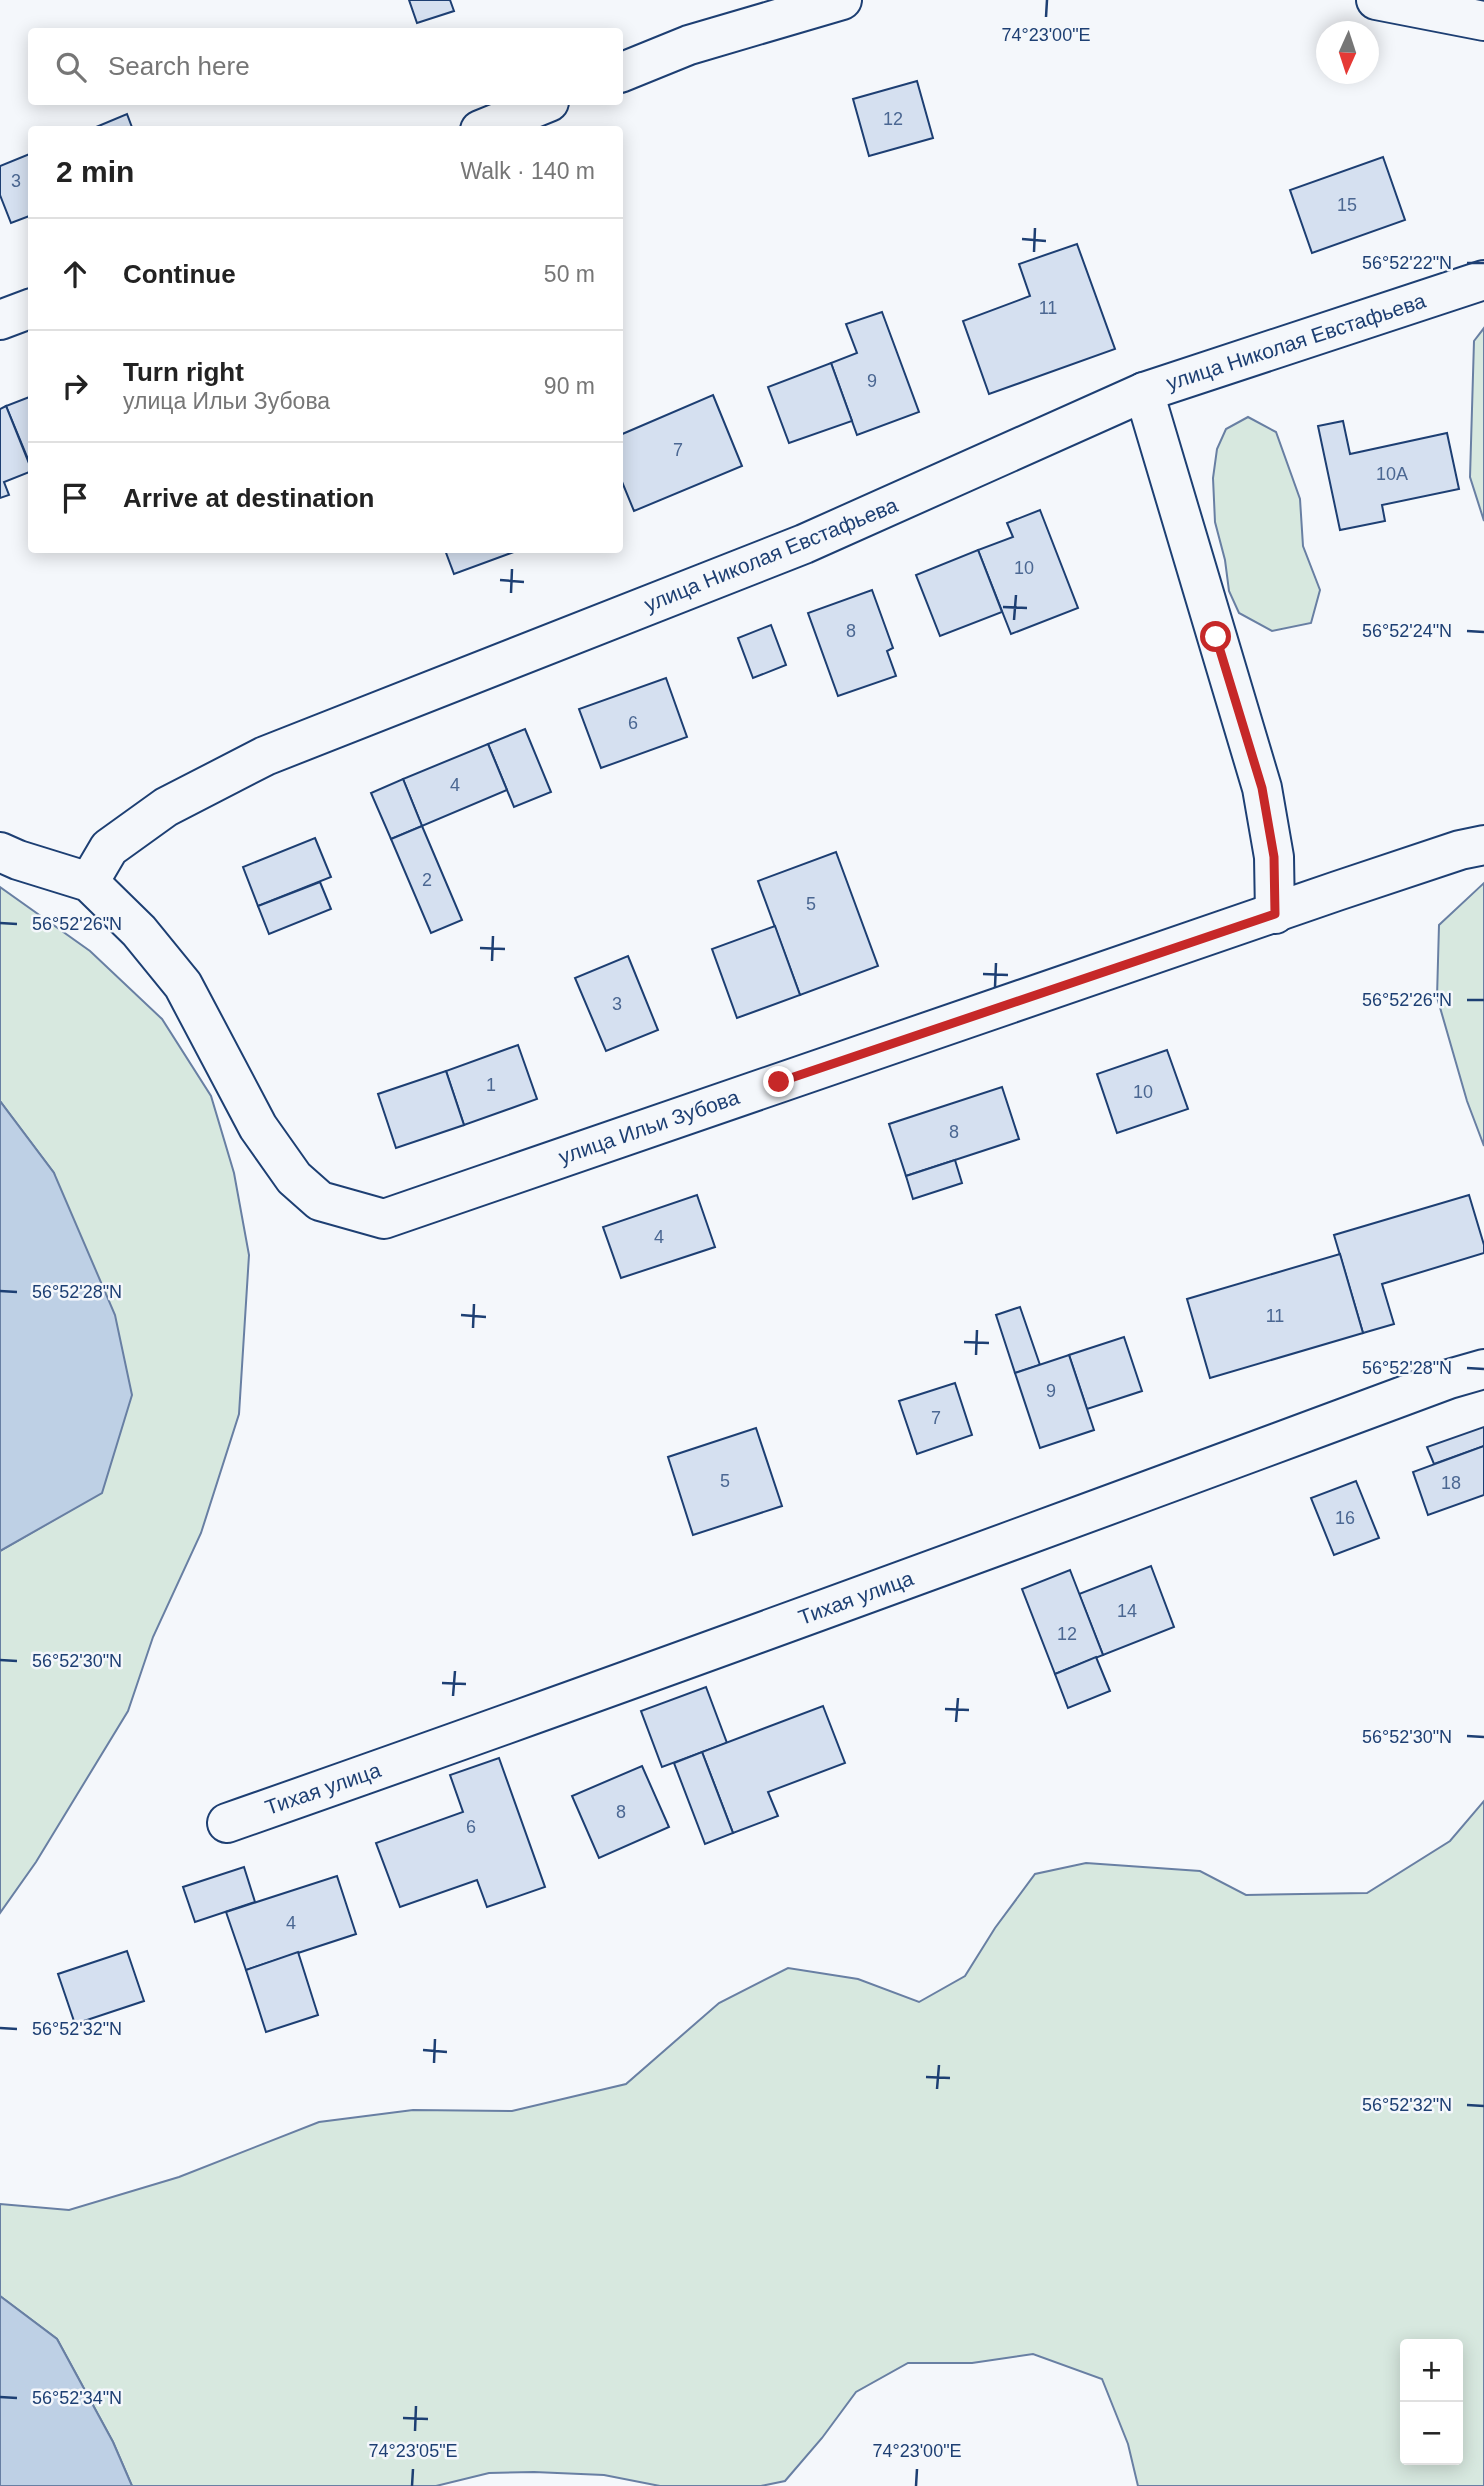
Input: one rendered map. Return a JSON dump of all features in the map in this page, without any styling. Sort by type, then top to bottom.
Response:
[{"type":"street","points":[[623,72],[689,46],[842,0]]},
{"type":"street","points":[[1376,0],[1484,21]]},
{"type":"street","points":[[490,126],[542,105]]},
{"type":"street","name":"улица Николая Евстафьева","points":[[89,882],[109,848],[118,841],[166,807],[264,756],[804,544],[1144,392],[1484,280]]},
{"type":"street","points":[[0,320],[28,310]]},
{"type":"street","points":[[1144,392],[1262,788],[1274,857],[1275,914]]},
{"type":"street","name":"улица Ильи Зубова","points":[[0,852],[89,882],[139,931],[183,985],[258,1127],[294,1178],[320,1201],[384,1219],[1460,850],[1484,845]]},
{"type":"street","name":"Тихая улица","points":[[227,1823],[987,1551],[1484,1368]]},
{"type":"shaded area","points":[[1484,328],[1484,521],[1470,477],[1474,341]]},
{"type":"shaded area","points":[[1248,417],[1276,432],[1300,499],[1303,546],[1320,590],[1311,623],[1272,631],[1239,613],[1229,591],[1225,560],[1215,522],[1213,478],[1217,449],[1226,429]]},
{"type":"shaded area","points":[[1484,883],[1484,1146],[1467,1101],[1437,997],[1439,925]]},
{"type":"shaded area","points":[[0,887],[90,951],[162,1019],[211,1096],[234,1173],[249,1255],[239,1414],[201,1533],[153,1637],[128,1711],[36,1862],[0,1913],[0,1551],[102,1492],[54,1173],[0,1101]]},
{"type":"shaded area","points":[[1484,1801],[1484,2486],[1138,2486],[1128,2444],[1102,2379],[1033,2354],[972,2363],[908,2363],[856,2392],[822,2438],[785,2481],[761,2486],[660,2486],[604,2475],[534,2472],[489,2473],[436,2486],[132,2486],[113,2442],[57,2339],[0,2296],[0,2204],[69,2210],[179,2177],[319,2122],[413,2110],[512,2111],[626,2084],[719,2003],[788,1968],[858,1979],[919,2002],[965,1976],[995,1928],[1035,1874],[1086,1863],[1200,1871],[1246,1895],[1367,1893],[1450,1841]]},
{"type":"water","points":[[0,1101],[54,1173],[115,1315],[132,1395],[102,1493],[0,1551]]},
{"type":"water","points":[[0,2296],[57,2339],[113,2442],[132,2486],[0,2486]]},
{"type":"building","points":[[409,0],[450,0],[454,11],[417,23]]},
{"type":"building","points":[[917,81],[933,138],[869,156],[853,99]]},
{"type":"building","points":[[127,114],[132,126],[98,126]]},
{"type":"building","points":[[28,155],[28,217],[11,223],[0,195],[0,166]]},
{"type":"building","points":[[1383,157],[1405,220],[1312,253],[1290,190]]},
{"type":"building","points":[[1077,244],[1115,349],[989,394],[963,321],[1030,296],[1019,264]]},
{"type":"building","points":[[882,312],[919,412],[857,435],[831,363],[857,353],[846,324]]},
{"type":"building","points":[[831,363],[852,421],[789,443],[768,387]]},
{"type":"building","points":[[713,395],[742,466],[634,511],[623,484],[623,434]]},
{"type":"building","points":[[28,398],[28,459],[6,406]]},
{"type":"building","points":[[6,406],[28,461],[28,473],[4,482],[9,495],[0,498],[0,409]]},
{"type":"building","points":[[1343,421],[1350,454],[1447,433],[1459,489],[1382,505],[1385,521],[1340,530],[1318,426]]},
{"type":"building","points":[[1040,510],[1078,608],[1011,634],[978,550],[1013,537],[1007,523]]},
{"type":"building","points":[[978,550],[1002,612],[940,636],[916,575]]},
{"type":"building","points":[[446,553],[511,553],[454,574]]},
{"type":"building","points":[[872,590],[893,648],[887,651],[896,676],[838,696],[808,613]]},
{"type":"building","points":[[771,625],[786,665],[753,678],[738,638]]},
{"type":"building","points":[[666,678],[687,737],[601,768],[579,709]]},
{"type":"building","points":[[525,729],[551,792],[514,807],[488,744]]},
{"type":"building","points":[[488,744],[507,790],[422,826],[403,779]]},
{"type":"building","points":[[403,779],[422,826],[391,839],[371,793]]},
{"type":"building","points":[[422,826],[462,920],[431,933],[391,839]]},
{"type":"building","points":[[315,838],[331,877],[258,906],[243,867]]},
{"type":"building","points":[[836,852],[878,966],[800,995],[758,881]]},
{"type":"building","points":[[320,882],[331,909],[269,934],[258,906]]},
{"type":"building","points":[[775,926],[800,995],[737,1018],[712,949]]},
{"type":"building","points":[[628,956],[658,1030],[606,1051],[575,978]]},
{"type":"building","points":[[518,1045],[537,1099],[464,1125],[446,1071]]},
{"type":"building","points":[[1167,1050],[1188,1109],[1117,1133],[1097,1074]]},
{"type":"building","points":[[446,1071],[464,1125],[396,1148],[378,1094]]},
{"type":"building","points":[[1002,1087],[1019,1139],[906,1176],[889,1124]]},
{"type":"building","points":[[955,1160],[962,1183],[913,1199],[906,1176]]},
{"type":"building","points":[[697,1195],[715,1247],[621,1278],[603,1227]]},
{"type":"building","points":[[1469,1195],[1484,1253],[1382,1284],[1394,1324],[1363,1333],[1334,1235]]},
{"type":"building","points":[[1340,1254],[1363,1333],[1210,1378],[1187,1299]]},
{"type":"building","points":[[1020,1307],[1040,1365],[1015,1373],[996,1315]]},
{"type":"building","points":[[1124,1337],[1142,1391],[1087,1409],[1069,1355]]},
{"type":"building","points":[[1069,1355],[1094,1430],[1040,1448],[1015,1373]]},
{"type":"building","points":[[955,1383],[972,1435],[917,1454],[899,1401]]},
{"type":"building","points":[[1484,1427],[1484,1446],[1434,1464],[1427,1447]]},
{"type":"building","points":[[756,1428],[782,1506],[693,1535],[668,1457]]},
{"type":"building","points":[[1484,1446],[1484,1495],[1428,1515],[1413,1472]]},
{"type":"building","points":[[1356,1481],[1379,1538],[1334,1555],[1311,1498]]},
{"type":"building","points":[[1151,1566],[1174,1627],[1103,1655],[1079,1594]]},
{"type":"building","points":[[1070,1570],[1103,1655],[1055,1674],[1022,1589]]},
{"type":"building","points":[[1096,1657],[1110,1691],[1068,1708],[1055,1674]]},
{"type":"building","points":[[706,1687],[727,1743],[662,1767],[641,1711]]},
{"type":"building","points":[[823,1706],[845,1763],[768,1792],[778,1816],[733,1833],[702,1752]]},
{"type":"building","points":[[702,1752],[733,1833],[705,1844],[674,1763]]},
{"type":"building","points":[[499,1758],[545,1887],[487,1907],[477,1880],[400,1907],[376,1843],[463,1812],[450,1775]]},
{"type":"building","points":[[642,1766],[669,1827],[599,1858],[572,1796]]},
{"type":"building","points":[[244,1867],[255,1902],[195,1922],[183,1887]]},
{"type":"building","points":[[337,1876],[356,1934],[246,1970],[226,1912]]},
{"type":"building","points":[[127,1951],[144,2001],[75,2024],[58,1974]]},
{"type":"building","points":[[298,1952],[318,2015],[266,2032],[246,1970]]},
{"type":"route","points":[[779,1082],[1275,914],[1274,857],[1262,788],[1216,637]]}]
